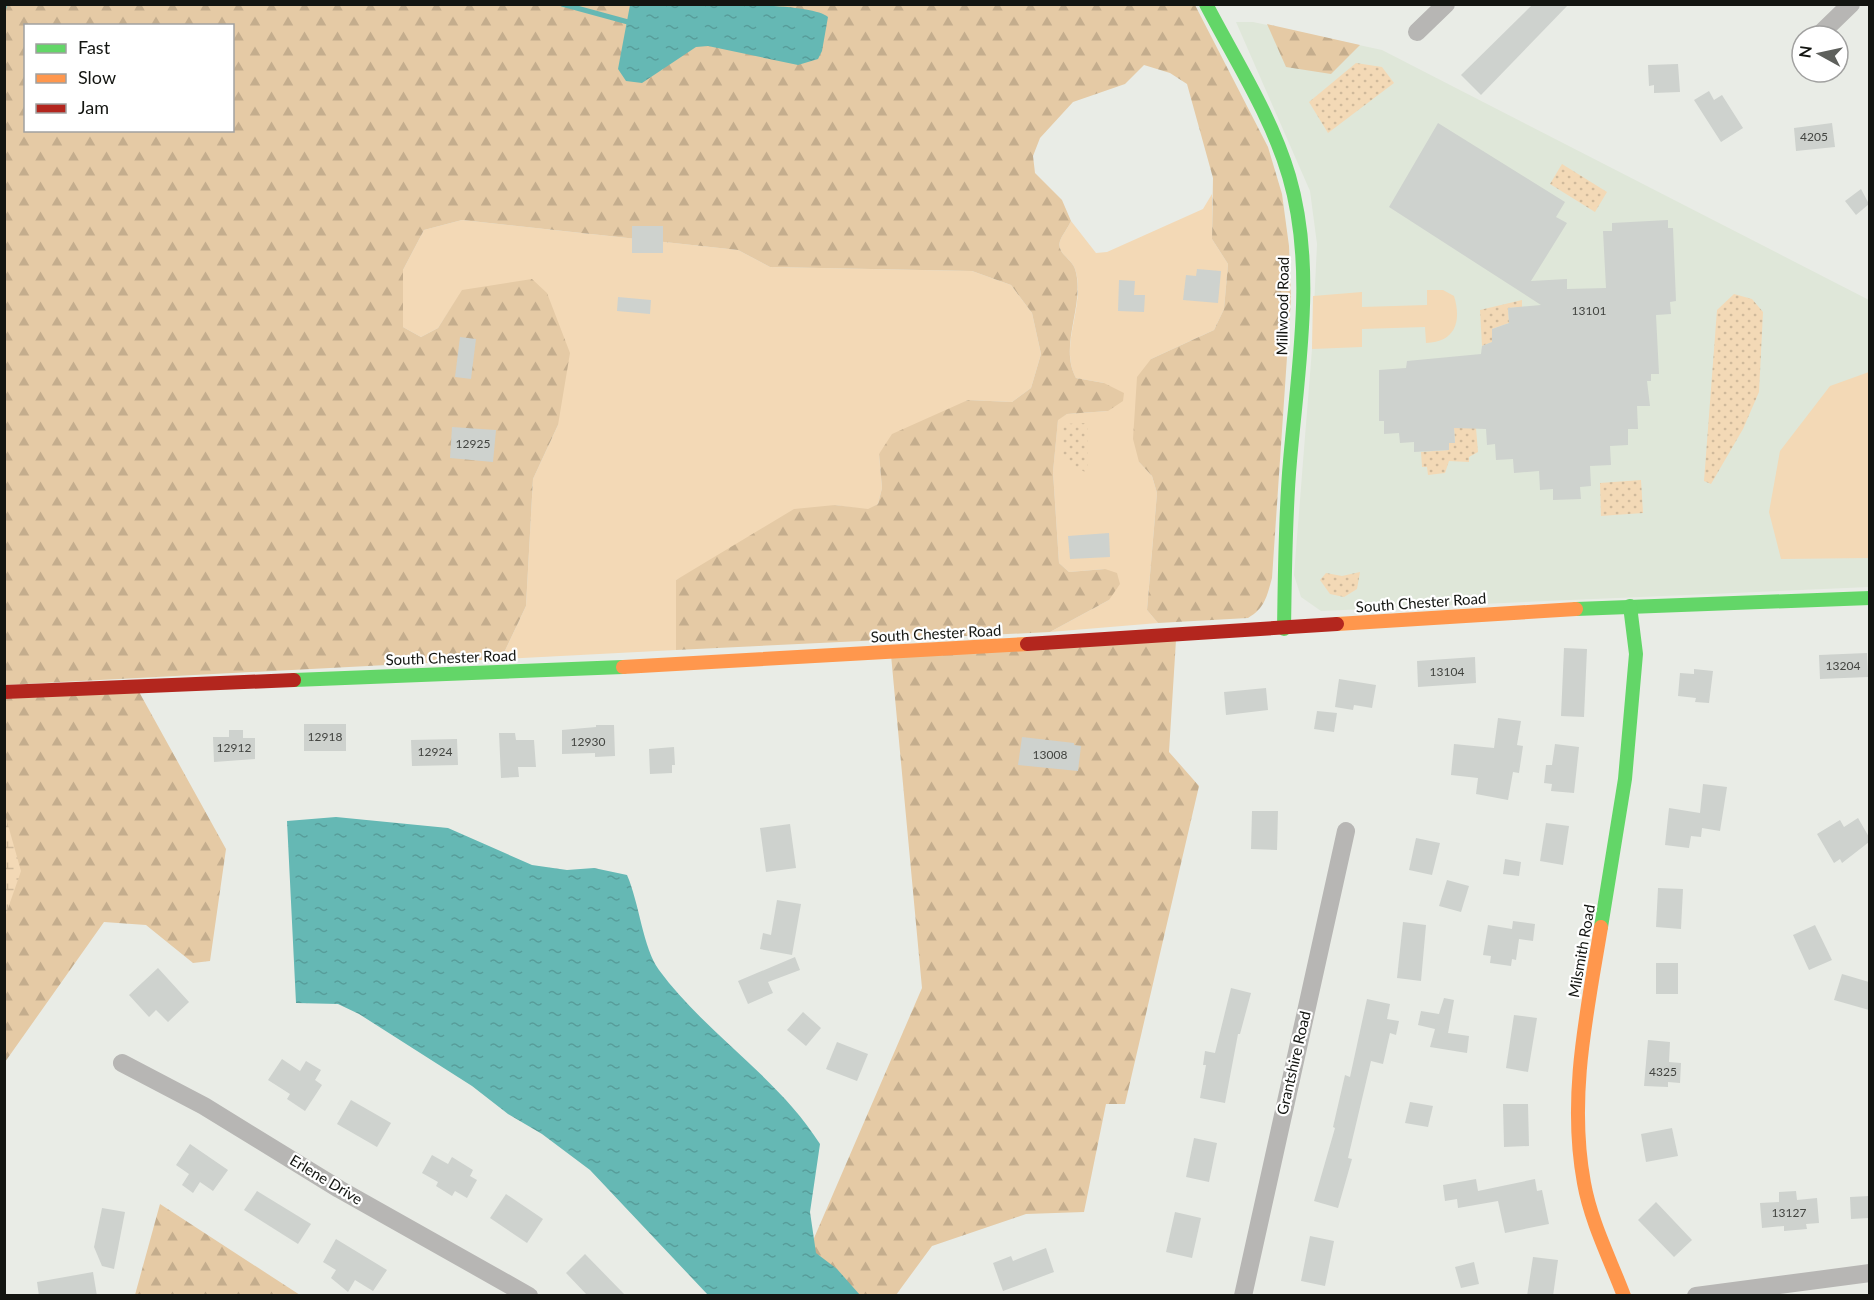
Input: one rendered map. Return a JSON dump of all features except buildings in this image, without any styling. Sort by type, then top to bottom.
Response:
[{"type":"street","name":"Millwood Road","points":[[1206,4],[1277,144],[1289,177],[1301,240],[1299,359],[1285,556],[1284,629]]},
{"type":"street","points":[[1417,32],[1446,4]]},
{"type":"street","points":[[1830,24],[1851,4]]},
{"type":"street","name":"South Chester Road","points":[[4,692],[735,662],[1630,606],[1869,598]]},
{"type":"street","name":"Milsmith Road","points":[[1624,1296],[1594,1220],[1584,1184],[1576,1114],[1584,1038],[1625,779],[1636,654],[1630,606]]},
{"type":"street","name":"Grantshire Road","points":[[1243,1296],[1346,831]]},
{"type":"street","name":"Erlene Drive","points":[[122,1063],[204,1106],[339,1189],[529,1296]]},
{"type":"street","points":[[1696,1296],[1780,1290],[1869,1273]]},
{"type":"shaded area","points":[[1236,22],[1253,22],[1382,50],[1869,300],[1869,587],[1321,611],[1301,597],[1294,575],[1312,349],[1317,244],[1310,191]]},
{"type":"green space","points":[[5,5],[1195,5],[1268,147],[1282,194],[1289,246],[1291,298],[1272,578],[1262,606],[1254,614],[1248,618],[1158,623],[1147,610],[1157,493],[1152,476],[1139,462],[1133,439],[1137,377],[1151,359],[1214,330],[1224,309],[1228,264],[1212,239],[1213,178],[1187,84],[1170,73],[1144,65],[1125,84],[1073,102],[1040,138],[1033,156],[1035,173],[1062,200],[1071,221],[1059,245],[1075,269],[1077,282],[1071,338],[1071,365],[1076,378],[1104,383],[1124,393],[1123,401],[1108,411],[1067,414],[1058,420],[1053,472],[1059,563],[1069,572],[1105,569],[1117,573],[1120,584],[1109,600],[1050,632],[676,650],[676,580],[794,509],[835,505],[868,509],[878,504],[882,488],[879,454],[892,434],[968,400],[1012,402],[1031,388],[1041,354],[1032,313],[1011,285],[972,271],[770,267],[738,250],[462,220],[424,230],[403,270],[403,327],[421,337],[438,328],[462,290],[532,279],[547,293],[570,353],[558,425],[533,479],[526,606],[501,659],[5,685]]},
{"type":"green space","points":[[1267,24],[1360,45],[1331,74],[1286,67]]},
{"type":"green space","points":[[1356,63],[1382,67],[1394,83],[1328,133],[1309,102]]},
{"type":"green space","points":[[1562,164],[1607,192],[1595,212],[1550,184]]},
{"type":"green space","points":[[1212,194],[1212,239],[1228,264],[1224,309],[1214,330],[1151,359],[1139,462],[1152,476],[1157,493],[1147,610],[1158,623],[1050,632],[1109,600],[1105,569],[1069,572],[1059,563],[1053,472],[1058,419],[1067,414],[1108,411],[1104,383],[1076,378],[1071,365],[1071,338],[1078,282],[1073,265],[1060,249],[1060,241],[1071,221],[1096,253],[1107,252],[1203,209]]},
{"type":"green space","points":[[462,220],[738,250],[770,267],[972,271],[1011,285],[1032,313],[1041,354],[1031,388],[1012,402],[968,400],[879,454],[882,488],[878,504],[868,510],[835,505],[676,580],[676,650],[501,659],[526,606],[533,479],[558,425],[463,290],[438,328],[421,337],[403,327],[403,270],[424,230]]},
{"type":"green space","points":[[1427,290],[1443,290],[1454,296],[1456,322],[1450,335],[1444,339],[1426,343],[1425,327],[1362,329],[1362,347],[1312,349],[1313,296],[1362,292],[1362,307],[1427,305]]},
{"type":"green space","points":[[1734,294],[1752,299],[1763,312],[1759,392],[1743,429],[1711,484],[1704,481],[1717,310]]},
{"type":"green space","points":[[1522,300],[1522,307],[1508,308],[1509,323],[1492,329],[1492,342],[1482,346],[1480,310]]},
{"type":"green space","points":[[1869,372],[1869,558],[1781,559],[1769,512],[1780,451],[1830,386]]},
{"type":"green space","points":[[1088,423],[1088,474],[1062,458],[1063,424]]},
{"type":"green space","points":[[1454,428],[1476,428],[1478,452],[1469,457],[1469,462],[1449,461],[1445,473],[1428,475],[1427,467],[1422,467],[1421,452],[1449,450],[1449,443],[1455,443]]},
{"type":"green space","points":[[1641,480],[1643,513],[1601,516],[1600,483]]},
{"type":"green space","points":[[1360,572],[1357,589],[1344,597],[1330,594],[1320,580],[1326,573],[1342,576]]},
{"type":"green space","points":[[1176,640],[1169,752],[1199,786],[1125,1104],[1106,1104],[1084,1212],[1026,1214],[932,1246],[896,1295],[813,1295],[808,1252],[922,988],[891,655]]},
{"type":"green space","points":[[138,690],[226,849],[210,961],[193,963],[146,925],[104,922],[5,1062],[5,698]]},
{"type":"green space","points":[[4,811],[21,871],[5,917],[4,917]]},
{"type":"green space","points":[[160,1204],[300,1295],[135,1295]]},
{"type":"water","points":[[630,5],[766,5],[816,12],[828,17],[822,51],[818,59],[798,65],[708,46],[696,47],[642,83],[626,81],[618,69]]},
{"type":"water","points":[[336,817],[448,828],[532,865],[567,870],[594,868],[627,875],[649,950],[659,970],[698,1015],[783,1097],[820,1144],[810,1212],[816,1253],[837,1269],[860,1295],[708,1295],[590,1170],[542,1134],[508,1114],[472,1086],[359,1014],[338,1004],[296,1003],[287,821]]},
{"type":"waterway","points":[[4,8],[5,4]]},
{"type":"waterway","points":[[562,4],[628,22]]},
{"type":"traffic: fast","points":[[1206,4],[1273,131],[1289,176],[1302,246],[1303,318],[1288,482],[1284,629]]},
{"type":"traffic: fast","points":[[1576,609],[1870,598]]},
{"type":"traffic: fast","points":[[1601,927],[1625,779],[1636,654],[1630,606]]},
{"type":"traffic: fast","points":[[294,680],[623,667]]},
{"type":"traffic: slow","points":[[1337,624],[1576,609]]},
{"type":"traffic: slow","points":[[623,667],[1027,644]]},
{"type":"traffic: slow","points":[[1601,927],[1581,1055],[1578,1119],[1587,1198],[1624,1296]]},
{"type":"traffic: jam","points":[[1027,644],[1337,624]]},
{"type":"traffic: jam","points":[[4,692],[294,680]]}]
